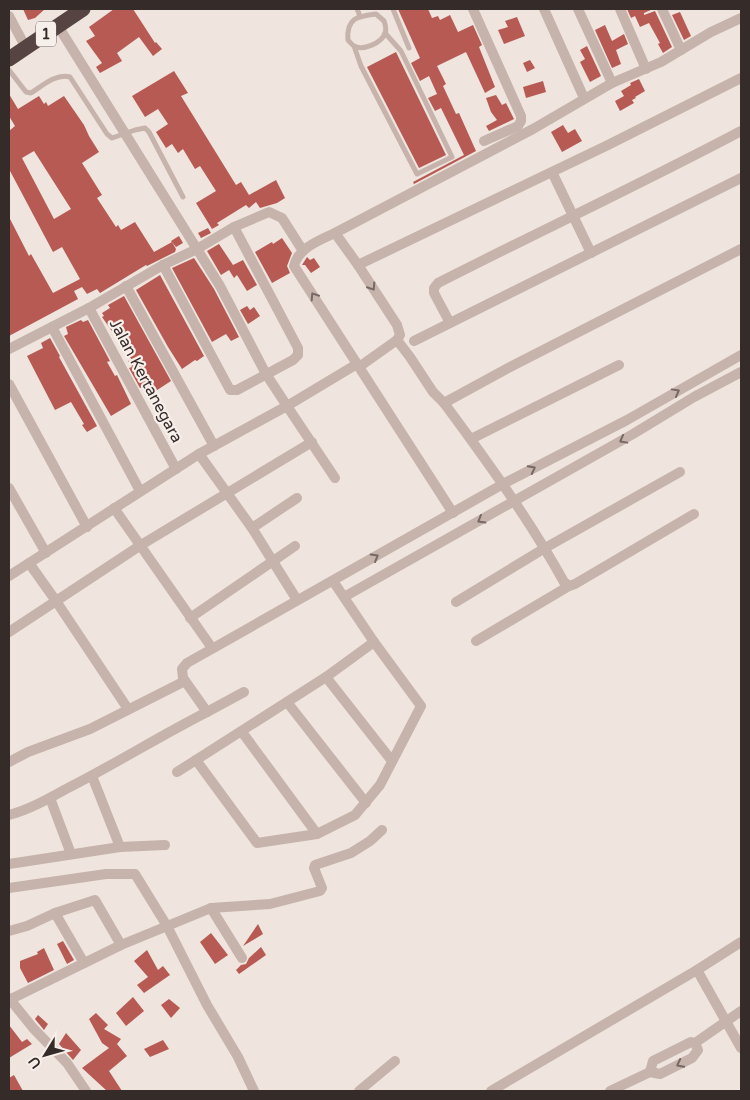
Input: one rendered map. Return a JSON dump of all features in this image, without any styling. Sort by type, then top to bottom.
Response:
[{"type":"highway","name":"1","points":[[9,60],[83,9]]},
{"type":"street","points":[[473,9],[521,116],[518,126],[484,141]]},
{"type":"street","points":[[544,9],[584,98]]},
{"type":"street","points":[[578,9],[612,83]]},
{"type":"street","points":[[620,9],[646,69]]},
{"type":"street","points":[[665,10],[681,50]]},
{"type":"street","points":[[9,16],[26,48]]},
{"type":"street","points":[[453,513],[294,266],[296,259],[303,250],[525,133],[612,83],[646,69],[741,18]]},
{"type":"street","points":[[58,26],[220,286],[266,374],[335,478]]},
{"type":"street","points":[[358,265],[552,172],[741,78]]},
{"type":"street","points":[[450,323],[434,294],[434,288],[438,283],[741,131]]},
{"type":"street","points":[[552,172],[591,253]]},
{"type":"street","points":[[414,341],[741,178]]},
{"type":"street","points":[[9,349],[89,308],[163,264],[197,249],[234,227],[269,212],[282,218],[303,250]]},
{"type":"street","points":[[163,264],[230,390],[237,390],[293,360],[298,355],[298,348],[234,227]]},
{"type":"street","points":[[9,574],[87,527],[199,454],[288,406],[397,340],[400,334],[397,325],[335,233]]},
{"type":"street","points":[[444,403],[741,249]]},
{"type":"street","points":[[126,286],[214,446]]},
{"type":"street","name":"Jalan Kertanegara","points":[[89,308],[176,469]]},
{"type":"street","points":[[52,327],[140,491]]},
{"type":"street","points":[[397,340],[432,392],[444,403],[515,501],[564,582],[569,586]]},
{"type":"street","points":[[207,712],[181,673],[184,666],[212,648],[503,484],[627,420],[741,355]]},
{"type":"street","points":[[470,439],[619,365]]},
{"type":"street","points":[[344,597],[741,372]]},
{"type":"street","points":[[9,384],[87,527]]},
{"type":"street","points":[[9,632],[141,545],[312,442]]},
{"type":"street","points":[[199,454],[252,528],[297,600]]},
{"type":"street","points":[[456,602],[545,548],[680,472]]},
{"type":"street","points":[[9,488],[46,552]]},
{"type":"street","points":[[252,528],[297,498]]},
{"type":"street","points":[[114,508],[212,648]]},
{"type":"street","points":[[476,641],[694,514]]},
{"type":"street","points":[[190,618],[295,546]]},
{"type":"street","points":[[29,563],[128,709]]},
{"type":"street","points":[[196,760],[258,843],[317,834],[355,815],[380,785],[421,705],[374,642],[333,581]]},
{"type":"street","points":[[177,772],[326,677],[374,642]]},
{"type":"street","points":[[326,677],[392,761]]},
{"type":"street","points":[[9,762],[28,752],[90,728],[185,681]]},
{"type":"street","points":[[9,815],[50,798],[244,692]]},
{"type":"street","points":[[287,702],[366,803]]},
{"type":"street","points":[[242,732],[317,834]]},
{"type":"street","points":[[92,776],[120,847]]},
{"type":"street","points":[[50,798],[71,854]]},
{"type":"street","points":[[86,1091],[67,1063],[33,1028],[9,999],[121,945],[211,908],[270,904],[320,891],[322,888],[314,868],[315,865],[351,853],[370,841],[382,830]]},
{"type":"street","points":[[9,864],[120,847],[165,845]]},
{"type":"street","points":[[9,888],[106,874],[134,873],[167,926],[208,1005],[238,1057],[254,1091]]},
{"type":"street","points":[[9,931],[95,900],[121,945]]},
{"type":"street","points":[[211,908],[242,958]]},
{"type":"street","points":[[56,913],[84,963]]},
{"type":"street","points":[[491,1091],[697,970],[741,942]]},
{"type":"street","points":[[697,970],[741,1048]]},
{"type":"street","points":[[650,1072],[653,1061],[691,1042],[695,1043],[741,1011]]},
{"type":"street","points":[[610,1091],[650,1072],[660,1074],[692,1058],[698,1050],[695,1043]]},
{"type":"street","points":[[359,1091],[395,1062]]},
{"type":"lane","points":[[357,9],[360,16]]},
{"type":"lane","points":[[393,9],[409,48]]},
{"type":"lane","points":[[376,14],[384,21],[385,33],[401,51],[452,157],[417,174],[362,66],[354,46],[348,40],[347,32],[350,24],[360,16],[376,14]]},
{"type":"lane","points":[[354,46],[361,48],[372,45],[383,37],[385,33]]},
{"type":"lane","points":[[9,70],[26,92],[31,93],[58,76],[70,77],[107,134],[112,138],[145,128],[149,132],[183,197]]},
{"type":"building","points":[[23,9],[45,9],[35,18],[28,20]]},
{"type":"building","points":[[114,9],[133,9],[155,43],[162,49],[153,56],[139,37],[117,53],[122,61],[100,73],[96,67],[102,63],[86,41],[95,36],[89,27]]},
{"type":"building","points":[[398,9],[428,9],[432,18],[438,16],[440,20],[450,15],[458,32],[473,25],[482,45],[479,47],[495,87],[485,93],[466,52],[437,66],[446,84],[443,86],[456,114],[459,113],[476,151],[414,184],[413,182],[464,155],[441,108],[435,111],[428,98],[437,94],[429,76],[420,81],[411,63],[420,58]]},
{"type":"building","points":[[627,9],[653,9],[644,13],[644,15],[655,11],[672,47],[663,53],[658,44],[660,43],[649,23],[640,27],[635,16],[631,18]]},
{"type":"building","points":[[680,12],[691,36],[684,40],[672,15]]},
{"type":"building","points":[[517,17],[525,36],[504,44],[498,30],[508,27],[505,21]]},
{"type":"building","points":[[605,25],[612,41],[624,34],[628,44],[616,50],[621,64],[612,68],[595,30]]},
{"type":"building","points":[[587,46],[601,76],[590,82],[580,62],[585,59],[580,50]]},
{"type":"building","points":[[396,52],[446,155],[419,168],[367,67]]},
{"type":"building","points":[[530,60],[535,68],[527,72],[523,63]]},
{"type":"building","points":[[174,71],[188,93],[181,96],[236,185],[241,182],[249,195],[276,180],[285,198],[277,203],[260,208],[256,202],[249,208],[246,205],[217,223],[219,225],[212,229],[196,203],[216,191],[200,166],[195,169],[183,149],[178,153],[172,144],[166,148],[156,132],[168,124],[158,109],[145,117],[132,96]]},
{"type":"building","points":[[639,79],[645,91],[632,100],[634,103],[620,111],[615,101],[624,96],[621,91],[631,85],[630,83]]},
{"type":"building","points":[[543,81],[546,92],[526,98],[523,87]]},
{"type":"building","points":[[9,94],[18,109],[39,96],[44,104],[46,102],[48,106],[64,96],[84,125],[99,152],[82,163],[102,195],[97,198],[116,227],[118,225],[121,230],[135,222],[154,252],[172,242],[176,249],[175,252],[146,265],[100,293],[97,289],[87,294],[82,287],[74,291],[78,299],[9,336],[9,217],[29,256],[31,254],[53,293],[80,279],[62,247],[53,252],[9,169],[9,131],[15,126],[9,116]],"holes":[[[34,151],[71,209],[54,219],[22,158]]]},
{"type":"building","points":[[496,95],[502,105],[506,103],[514,119],[489,131],[486,126],[497,120],[491,112],[486,98]]},
{"type":"building","points":[[563,125],[568,133],[575,129],[582,141],[562,152],[551,132]]},
{"type":"building","points":[[208,228],[211,233],[201,238],[198,233]]},
{"type":"building","points":[[179,236],[183,243],[176,247],[171,241]]},
{"type":"building","points":[[282,238],[292,253],[287,266],[290,273],[272,283],[255,252]]},
{"type":"building","points":[[219,244],[233,265],[243,260],[257,285],[247,291],[237,275],[234,278],[229,270],[221,275],[207,251]]},
{"type":"building","points":[[307,257],[310,260],[314,258],[320,267],[311,273],[305,265],[302,265]]},
{"type":"building","points":[[194,258],[214,289],[239,337],[231,341],[226,334],[212,342],[172,268]]},
{"type":"building","points":[[160,275],[204,356],[182,369],[136,290]]},
{"type":"building","points":[[124,296],[171,381],[148,396],[143,387],[140,388],[129,368],[132,367],[128,361],[132,360],[102,317],[104,316],[102,313],[110,308],[108,305]]},
{"type":"building","points":[[247,306],[250,310],[254,307],[260,316],[248,324],[240,310]]},
{"type":"building","points":[[81,320],[83,322],[88,320],[110,361],[107,362],[115,376],[117,375],[131,404],[111,416],[64,336],[68,334],[66,327]]},
{"type":"building","points":[[50,338],[97,426],[87,432],[71,402],[55,410],[27,356],[43,348],[41,343]]},
{"type":"building","points":[[258,924],[263,934],[243,946]]},
{"type":"building","points":[[211,933],[228,955],[215,964],[200,942]]},
{"type":"building","points":[[63,941],[74,960],[67,964],[57,944]]},
{"type":"building","points":[[261,947],[266,955],[239,974],[236,970],[241,965],[246,964],[249,958]]},
{"type":"building","points":[[44,948],[54,970],[28,983],[20,968],[20,961],[38,954],[37,952]]},
{"type":"building","points":[[147,950],[158,970],[163,966],[170,975],[144,993],[137,985],[148,977],[134,961]]},
{"type":"building","points":[[133,997],[144,1011],[126,1026],[116,1013]]},
{"type":"building","points":[[169,999],[180,1008],[171,1018],[161,1005]]},
{"type":"building","points":[[96,1013],[108,1025],[104,1029],[121,1039],[117,1044],[127,1056],[109,1071],[122,1091],[107,1091],[82,1068],[109,1048],[102,1043],[89,1019]]},
{"type":"building","points":[[38,1015],[48,1024],[44,1030],[35,1019]]},
{"type":"building","points":[[9,1025],[22,1042],[27,1039],[32,1044],[9,1058]]},
{"type":"building","points":[[66,1033],[81,1050],[73,1060],[59,1044]]},
{"type":"building","points":[[163,1040],[169,1049],[150,1057],[144,1049]]},
{"type":"building","points":[[14,1075],[23,1091],[9,1091],[9,1078]]}]
